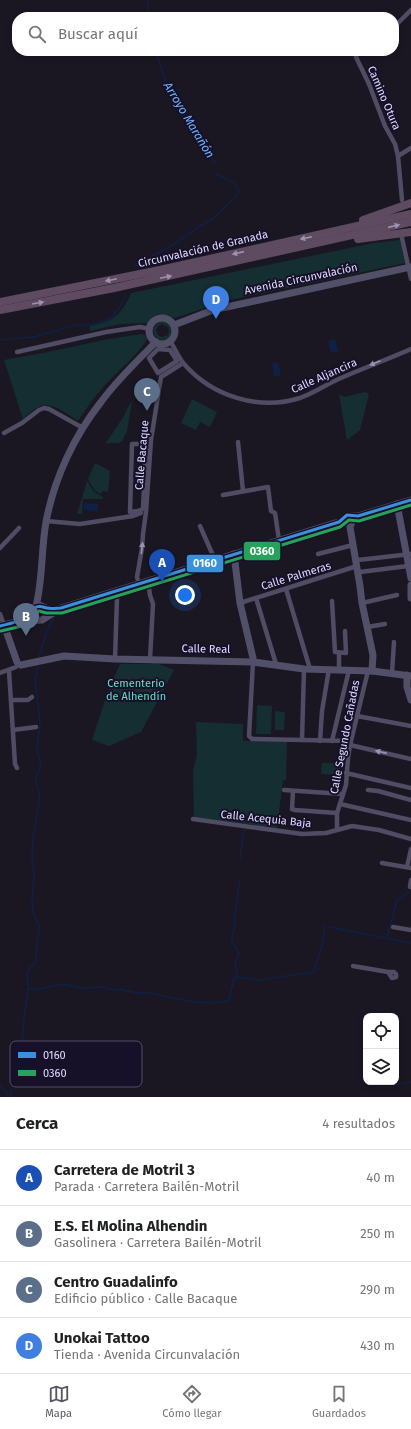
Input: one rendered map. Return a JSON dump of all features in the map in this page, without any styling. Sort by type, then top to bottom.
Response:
[{"type":"highway","points":[[336,231],[349,224],[411,203]]},
{"type":"highway","name":"Circunvalación de Granada","points":[[0,302],[160,270],[411,214]]},
{"type":"highway","name":"Circunvalación de Granada","points":[[0,310],[106,289],[411,222]]},
{"type":"highway","points":[[329,240],[342,241],[411,232]]},
{"type":"main road","points":[[20,621],[41,609],[61,608],[279,540],[349,521],[411,500]]},
{"type":"main road","points":[[37,619],[34,616],[41,609]]},
{"type":"main road","points":[[2,626],[20,621],[37,619],[42,620],[41,609]]},
{"type":"street","points":[[399,22],[411,10]]},
{"type":"street","name":"Camino Otura","points":[[356,56],[369,84],[385,126],[395,144],[398,156],[402,200]]},
{"type":"street","points":[[398,156],[411,148]]},
{"type":"street","points":[[402,238],[410,267],[411,280]]},
{"type":"street","name":"Avenida Circunvalación","points":[[174,325],[213,310],[410,267]]},
{"type":"street","points":[[41,609],[39,594],[42,547],[46,521],[64,466],[83,428],[100,402],[115,385],[157,345],[170,341],[175,332],[174,325],[169,320],[162,318],[156,320],[150,328],[151,336],[157,345],[170,350],[177,361],[158,373],[149,358],[157,345]]},
{"type":"street","points":[[17,352],[106,332],[140,327],[150,328]]},
{"type":"street","name":"Calle Aljancira","points":[[170,341],[183,363],[192,373],[209,386],[229,396],[258,402],[281,402],[297,398],[316,391],[340,378],[411,350]]},
{"type":"street","name":"Calle Bacaque","points":[[146,512],[151,440],[161,377],[183,363]]},
{"type":"street","points":[[4,433],[44,408],[49,409],[83,428]]},
{"type":"street","points":[[238,442],[243,491]]},
{"type":"street","points":[[132,444],[146,444],[143,509],[130,512],[132,444]]},
{"type":"street","points":[[223,495],[268,487],[271,511],[275,513],[279,540]]},
{"type":"street","points":[[397,504],[409,554],[408,566],[411,578]]},
{"type":"street","points":[[46,521],[80,524],[133,516],[146,512],[137,577],[139,584]]},
{"type":"street","points":[[349,521],[358,566],[362,602],[373,655],[370,671]]},
{"type":"street","points":[[200,526],[216,560]]},
{"type":"street","points":[[0,548],[19,528]]},
{"type":"street","points":[[318,554],[353,545]]},
{"type":"street","points":[[234,554],[240,603],[253,658],[249,736],[252,739],[332,741],[350,743],[411,759]]},
{"type":"street","points":[[358,566],[409,554]]},
{"type":"street","points":[[358,566],[408,566]]},
{"type":"street","name":"Calle Palmeras","points":[[240,603],[358,566]]},
{"type":"street","points":[[148,581],[153,604],[150,659]]},
{"type":"street","points":[[411,585],[411,598]]},
{"type":"street","points":[[286,589],[307,669],[302,740]]},
{"type":"street","points":[[115,591],[117,598],[115,659]]},
{"type":"street","points":[[362,602],[397,595]]},
{"type":"street","points":[[256,598],[276,664]]},
{"type":"street","points":[[332,601],[336,652],[339,653],[339,669]]},
{"type":"street","points":[[0,614],[2,626],[18,665],[9,671],[0,674]]},
{"type":"street","points":[[367,627],[385,624]]},
{"type":"street","points":[[339,653],[349,653],[344,631]]},
{"type":"street","points":[[392,673],[394,642]]},
{"type":"street","name":"Calle Real","points":[[18,665],[64,656],[115,659],[253,662],[307,669],[370,671],[409,676]]},
{"type":"street","points":[[320,741],[322,711],[329,669]]},
{"type":"street","points":[[332,741],[350,670]]},
{"type":"street","points":[[9,671],[15,764],[17,768]]},
{"type":"street","name":"Calle Segundo Cañadas","points":[[337,830],[337,813],[344,794],[350,743],[370,671]]},
{"type":"street","points":[[409,676],[407,687],[410,688],[411,700]]},
{"type":"street","points":[[11,700],[28,700],[32,697]]},
{"type":"street","points":[[357,716],[411,726]]},
{"type":"street","points":[[13,730],[36,727]]},
{"type":"street","points":[[346,773],[411,788]]},
{"type":"street","points":[[284,790],[344,794]]},
{"type":"street","points":[[368,790],[378,791],[411,800]]},
{"type":"street","points":[[293,791],[292,809],[337,813]]},
{"type":"street","points":[[340,804],[411,820]]},
{"type":"street","name":"Calle Acequia Baja","points":[[193,819],[302,834],[326,833],[352,826],[391,832],[411,839]]},
{"type":"street","points":[[382,863],[409,867],[411,849]]},
{"type":"street","points":[[410,887],[411,880]]},
{"type":"street","points":[[394,927],[411,930]]},
{"type":"street","points":[[353,966],[388,972]]},
{"type":"green space","points":[[400,240],[405,263],[225,301],[175,318],[158,314],[147,323],[120,324],[90,331],[90,326],[110,320],[120,312],[128,301],[131,293],[374,243]]},
{"type":"green space","points":[[162,321],[171,326],[171,335],[165,340],[160,340],[154,335],[153,332],[155,326]],"holes":[[[162,324],[168,327],[168,335],[162,337],[158,335],[156,330],[158,326]]]},
{"type":"green space","points":[[142,334],[147,338],[145,343],[100,390],[78,421],[56,407],[46,405],[36,408],[23,419],[4,360]]},
{"type":"green space","points":[[365,392],[369,394],[360,430],[347,440],[339,394],[345,397]]},
{"type":"green space","points":[[192,399],[217,412],[210,427],[200,422],[196,430],[181,423]]},
{"type":"green space","points":[[132,401],[127,431],[122,441],[119,443],[107,444],[106,443]]},
{"type":"green space","points":[[95,463],[110,471],[108,492],[103,491],[100,494],[95,491],[88,479]]},
{"type":"green space","points":[[87,481],[94,492],[103,497],[103,499],[83,499],[82,514],[77,514]]},
{"type":"green space","name":"Cementerio de Alhendín","points":[[153,662],[174,670],[141,732],[109,746],[92,740],[108,691],[120,664],[152,664]]},
{"type":"green space","points":[[257,705],[272,706],[271,734],[256,734]]},
{"type":"green space","points":[[275,711],[285,712],[284,730],[275,730]]},
{"type":"green space","points":[[196,722],[243,724],[243,741],[287,741],[286,780],[283,780],[277,828],[194,817],[193,770],[197,755]]},
{"type":"green space","points":[[322,763],[343,763],[342,775],[321,774]]},
{"type":"water","points":[[335,339],[338,352],[331,353],[328,341]]},
{"type":"water","points":[[278,362],[281,375],[274,377],[272,364]]},
{"type":"water","points":[[84,503],[98,504],[98,511],[84,510]]},
{"type":"waterway","name":"Arroyo Marañón","points":[[147,0],[149,12]]},
{"type":"waterway","name":"Arroyo Marañón","points":[[157,56],[164,78],[216,165]]},
{"type":"waterway","name":"Arroyo Marañón","points":[[135,266],[174,244],[214,218],[237,195],[239,190],[235,184],[216,174]]},
{"type":"waterway","points":[[0,340],[34,337],[76,325],[91,325],[102,322],[111,317],[119,309],[126,295]]},
{"type":"waterway","name":"Arroyo Marañón","points":[[39,657],[47,631],[55,615]]},
{"type":"waterway","name":"Arroyo Marañón","points":[[22,1040],[28,989],[27,971],[36,962],[37,942],[40,928],[33,912],[32,898],[34,878],[32,857],[33,840],[40,796],[35,779],[41,765],[37,751],[40,722],[35,679],[38,666]]},
{"type":"waterway","points":[[240,859],[243,834],[246,830]]},
{"type":"waterway","points":[[236,977],[237,972],[235,964],[239,953],[232,942],[232,936],[235,926],[234,919],[240,881]]},
{"type":"waterway","points":[[387,938],[397,900],[409,892]]},
{"type":"waterway","points":[[28,989],[40,989],[63,984],[82,988],[104,987],[107,989],[138,993],[145,992],[199,1002],[220,1002],[229,1000],[234,979],[236,977],[259,980],[314,972],[321,949],[325,926]]},
{"type":"waterway","points":[[329,927],[411,943]]},
{"type":"waterway","points":[[399,1084],[411,1082]]},
{"type":"waterway","points":[[0,1085],[10,1097]]},
{"type":"waterway","name":"Arroyo Marañón","points":[[11,1097],[12,1087]]},
{"type":"transit line","name":"0160","points":[[0,626],[24,619],[36,607],[61,608],[339,522],[347,515],[358,516],[411,500]]},
{"type":"transit line","name":"0360","points":[[1,631],[22,626],[39,611],[46,613],[62,613],[340,527],[349,520],[359,521],[411,505]]},
{"type":"place","name":"Unokai Tattoo","points":[[216,319]]},
{"type":"place","name":"Centro Guadalinfo","points":[[147,411]]},
{"type":"place","name":"Carretera de Motril 3","points":[[162,582]]},
{"type":"place","name":"E.S. El Molina Alhendin","points":[[26,636]]}]
